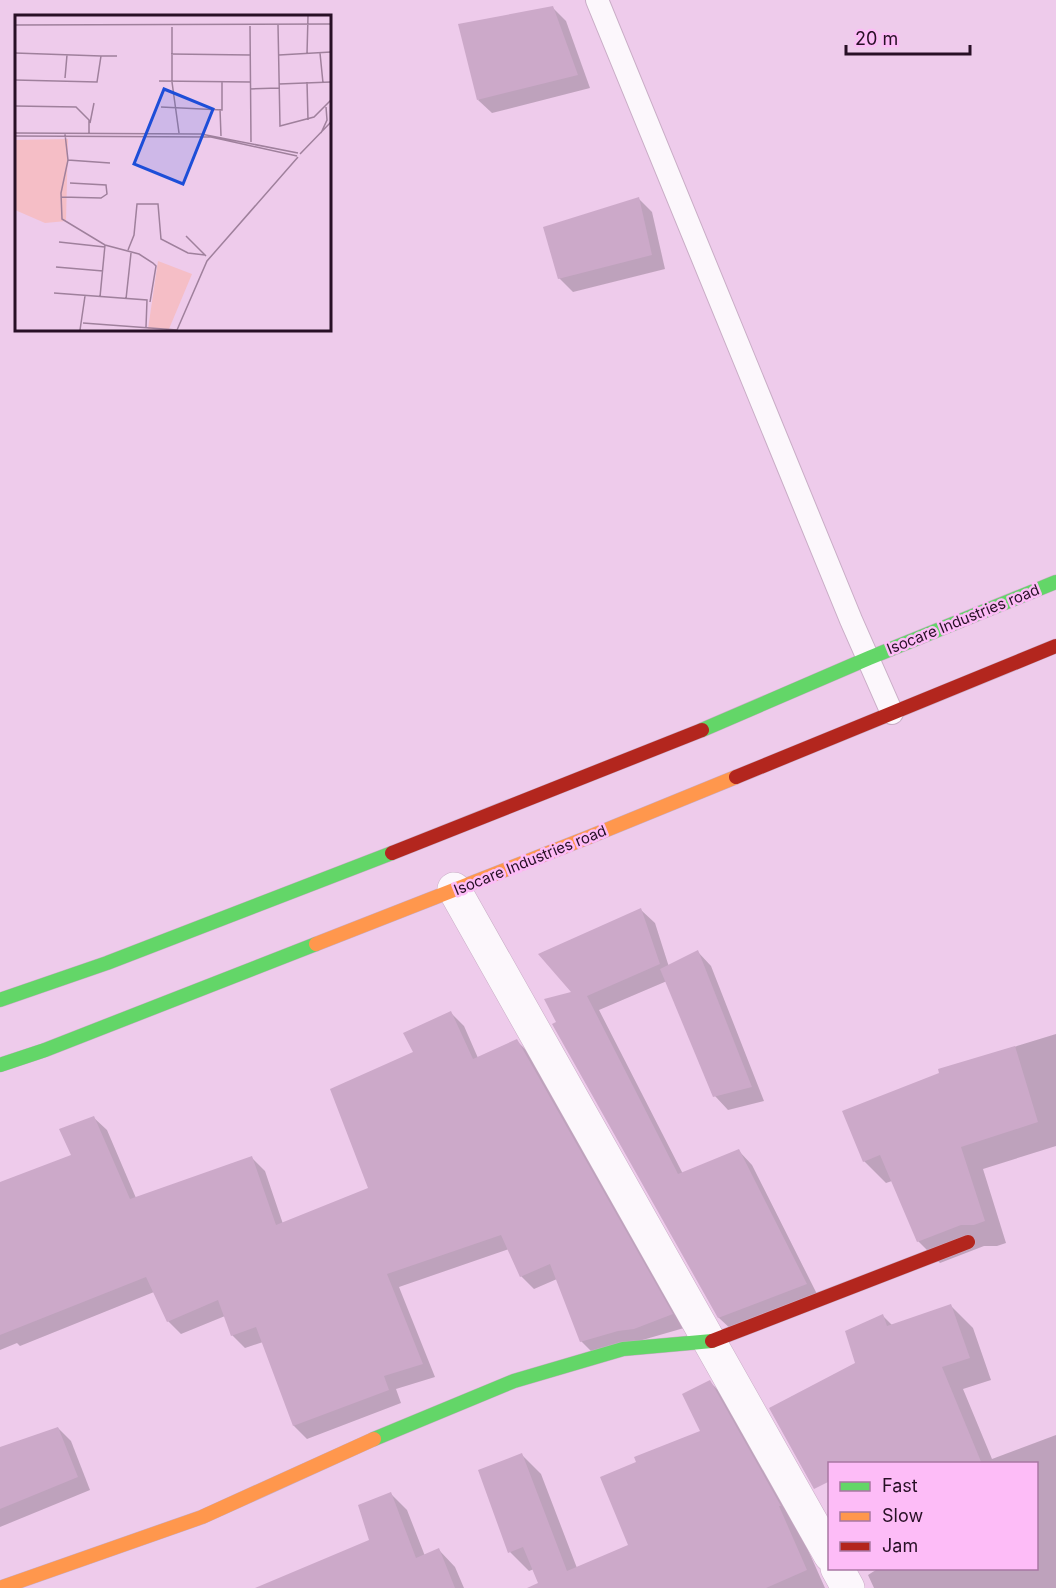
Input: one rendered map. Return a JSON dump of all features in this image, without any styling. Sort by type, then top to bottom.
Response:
[{"type":"street","name":"Isocare Industries road","points":[[0,1000],[107,963],[375,860],[692,734],[869,658],[1056,582]]},
{"type":"street","name":"Isocare Industries road","points":[[0,1065],[67,1042],[454,889],[1056,646]]},
{"type":"street","points":[[454,889],[828,1551]]},
{"type":"street","points":[[0,1588],[202,1517],[388,1433],[514,1381],[623,1349],[709,1342],[968,1242]]},
{"type":"street","points":[[838,1570],[848,1588]]},
{"type":"lane","points":[[597,0],[846,609],[892,712]]},
{"type":"building","points":[[553,6],[578,75],[477,100],[458,24]]},
{"type":"building","points":[[639,197],[652,255],[558,279],[543,227]]},
{"type":"building","points":[[641,908],[660,964],[587,996],[678,1174],[739,1149],[807,1284],[718,1318],[552,1024],[556,1022],[544,999],[571,992],[538,954]]},
{"type":"building","points":[[698,950],[752,1087],[713,1097],[660,969]]},
{"type":"building","points":[[451,1011],[473,1059],[517,1039],[673,1314],[634,1329],[618,1331],[580,1342],[550,1264],[520,1277],[501,1235],[387,1274],[423,1364],[384,1376],[389,1390],[293,1426],[256,1327],[231,1336],[218,1300],[167,1322],[146,1277],[0,1335],[0,1182],[71,1155],[59,1129],[94,1116],[130,1199],[252,1156],[276,1225],[368,1188],[330,1089],[413,1052],[403,1033]]},
{"type":"building","points":[[1015,1046],[1038,1122],[961,1147],[985,1221],[974,1225],[961,1225],[917,1242],[880,1155],[863,1162],[842,1111],[939,1073],[938,1069]]},
{"type":"building","points":[[951,1304],[970,1358],[942,1367],[981,1462],[828,1462],[828,1482],[814,1489],[769,1408],[855,1363],[845,1331],[883,1314],[887,1326]]},
{"type":"building","points":[[710,1380],[781,1506],[779,1506],[807,1570],[766,1588],[527,1588],[538,1583],[523,1547],[508,1553],[478,1470],[522,1453],[567,1571],[628,1545],[600,1477],[636,1462],[634,1457],[700,1431],[682,1394]]},
{"type":"building","points":[[58,1427],[78,1477],[0,1509],[0,1447]]},
{"type":"building","points":[[391,1492],[416,1558],[439,1548],[455,1588],[255,1588],[369,1540],[358,1505]]},
{"type":"traffic: fast","points":[[702,730],[869,658],[1056,582]]},
{"type":"traffic: fast","points":[[0,1000],[107,963],[392,853]]},
{"type":"traffic: fast","points":[[0,1065],[45,1050],[316,944]]},
{"type":"traffic: fast","points":[[374,1439],[514,1381],[623,1349],[712,1341]]},
{"type":"traffic: slow","points":[[316,944],[736,777]]},
{"type":"traffic: slow","points":[[0,1588],[202,1517],[374,1439]]},
{"type":"traffic: jam","points":[[736,777],[1056,646]]},
{"type":"traffic: jam","points":[[392,853],[702,730]]},
{"type":"traffic: jam","points":[[712,1341],[968,1242]]}]
